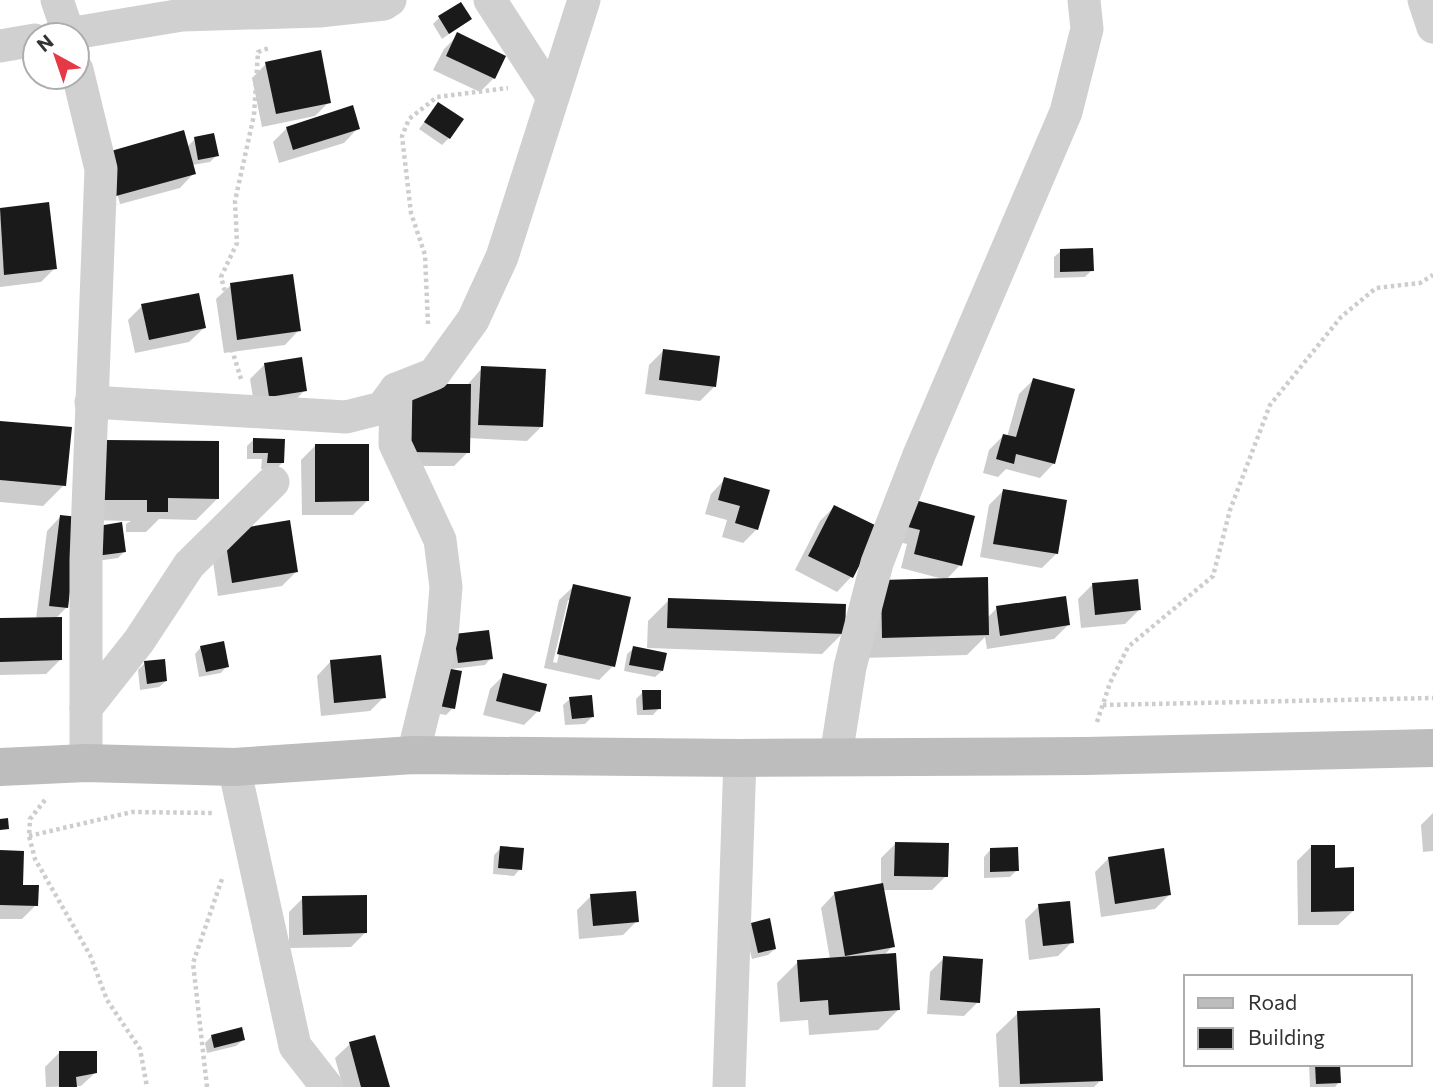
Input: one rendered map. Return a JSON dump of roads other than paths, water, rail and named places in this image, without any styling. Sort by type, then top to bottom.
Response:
[{"type":"main road","points":[[0,767],[80,763],[234,767],[413,755],[740,758],[1086,756],[1433,748]]},
{"type":"street","points":[[57,0],[62,21]]},
{"type":"street","points":[[91,31],[182,15],[319,12],[384,4],[390,0]]},
{"type":"street","points":[[490,0],[548,90]]},
{"type":"street","points":[[91,402],[346,417],[382,408],[396,389],[434,374],[473,320],[502,257],[548,90],[584,0]]},
{"type":"street","points":[[836,756],[850,667],[877,563],[919,455],[1066,112],[1087,29],[1084,0]]},
{"type":"street","points":[[1424,0],[1433,27]]},
{"type":"street","points":[[0,46],[21,42]]},
{"type":"street","points":[[80,763],[86,708],[91,402],[101,169],[82,91]]},
{"type":"street","points":[[396,389],[395,444],[440,540],[446,587],[442,636],[413,755]]},
{"type":"street","points":[[86,708],[139,641],[189,565],[273,482]]},
{"type":"street","points":[[729,1087],[740,758]]},
{"type":"street","points":[[234,767],[295,1046],[327,1087]]}]
